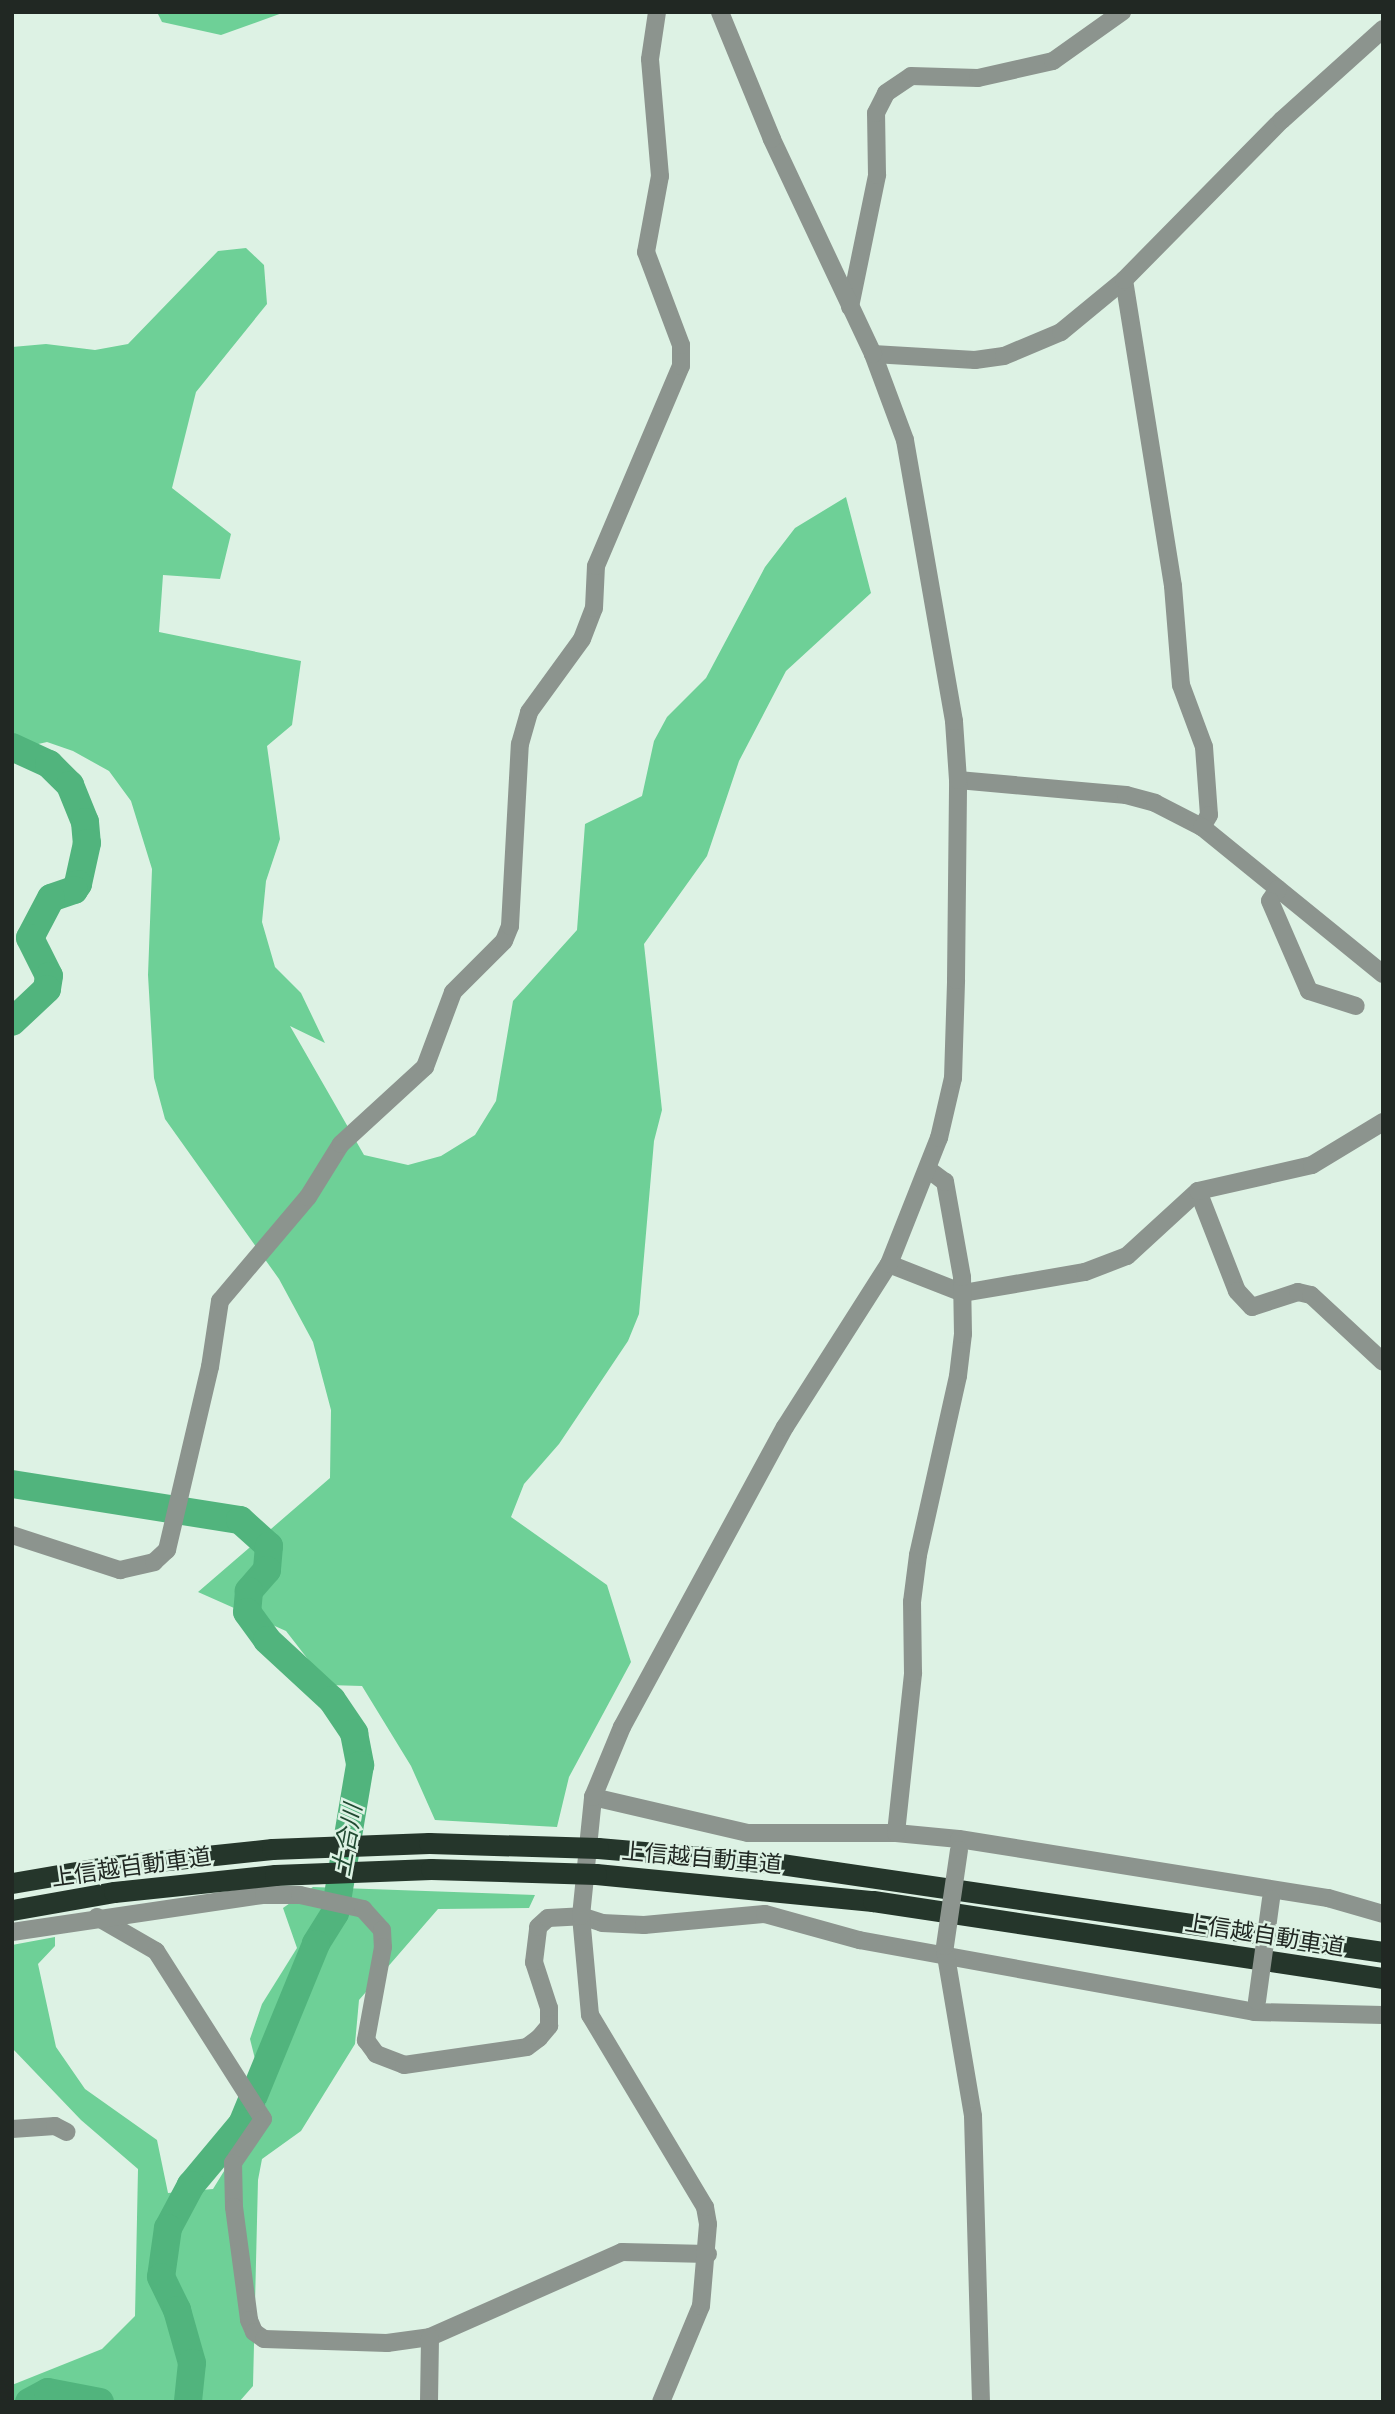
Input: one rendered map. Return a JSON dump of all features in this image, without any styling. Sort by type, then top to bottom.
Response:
[{"type":"highway","name":"上信越自動車道","points":[[12,1883],[111,1867],[272,1849],[429,1843],[598,1848],[877,1876],[1383,1952]]},
{"type":"highway","name":"上信越自動車道","points":[[12,1910],[114,1892],[300,1874],[431,1869],[596,1874],[873,1901],[1383,1978]]},
{"type":"street","points":[[12,1535],[120,1570],[154,1562],[167,1550],[210,1367],[220,1301],[314,1189],[341,1144],[425,1067],[453,992],[504,942],[510,926],[520,744],[529,712],[582,639],[594,608],[596,566],[681,366],[681,345],[646,252],[660,176],[650,59],[657,12]]},
{"type":"street","points":[[660,2402],[695,2327],[708,2254],[705,2207],[590,2015],[581,1916],[593,1797],[622,1727],[785,1427],[889,1264],[928,1169],[953,1078],[958,780],[954,721],[905,440],[873,354],[772,139],[720,12]]},
{"type":"street","points":[[850,307],[877,175],[876,113],[886,93],[911,76],[978,78],[1053,61],[1122,12]]},
{"type":"street","points":[[873,354],[951,361],[1004,356],[1060,332],[1124,280],[1282,120],[1383,29]]},
{"type":"street","points":[[1124,280],[1173,586],[1181,685],[1204,747],[1209,815],[1202,827]]},
{"type":"street","points":[[958,780],[1126,795],[1156,803],[1202,827],[1383,974]]},
{"type":"street","points":[[1278,889],[1270,901],[1309,991],[1356,1006]]},
{"type":"street","points":[[889,1264],[963,1293],[1039,1283],[1085,1272],[1127,1256],[1198,1191],[1312,1165],[1383,1122]]},
{"type":"street","points":[[896,1833],[913,1673],[912,1602],[930,1495],[958,1376],[963,1293],[945,1182],[928,1169]]},
{"type":"street","points":[[1198,1191],[1237,1291],[1252,1307],[1298,1292],[1311,1295],[1383,1362]]},
{"type":"street","points":[[593,1797],[748,1833],[896,1833],[1383,1914]]},
{"type":"street","points":[[959,1845],[946,1952],[974,2116],[981,2402]]},
{"type":"street","points":[[1255,2007],[1271,1894]]},
{"type":"street","points":[[12,1932],[97,1917],[264,1895],[300,1895],[363,1909],[382,1930],[383,1947],[366,2040],[376,2054],[404,2065],[527,2047],[539,2038],[549,2026],[550,2008],[534,1962],[538,1927],[548,1919],[581,1916],[602,1923],[644,1925],[765,1914],[859,1940],[946,1952],[1255,2007],[1383,2015]]},
{"type":"street","points":[[97,1917],[156,1951],[263,2119],[233,2163],[234,2207],[254,2332],[264,2339],[303,2343],[387,2343],[430,2337],[622,2252],[708,2254]]},
{"type":"street","points":[[12,2129],[55,2126],[67,2132]]},
{"type":"street","points":[[429,2402],[430,2337]]},
{"type":"green space","points":[[157,12],[285,12],[221,35],[162,22]]},
{"type":"green space","points":[[246,248],[264,265],[267,304],[196,392],[172,488],[231,534],[220,579],[163,575],[159,632],[301,661],[292,725],[267,746],[280,839],[266,881],[262,922],[275,967],[301,993],[325,1043],[290,1026],[364,1155],[408,1165],[441,1156],[475,1135],[496,1101],[513,1001],[577,930],[585,824],[642,796],[654,741],[667,717],[706,678],[765,567],[795,528],[846,497],[871,593],[786,671],[739,761],[707,856],[644,944],[662,1110],[654,1141],[639,1314],[628,1341],[559,1444],[524,1484],[511,1517],[607,1585],[631,1662],[569,1777],[557,1827],[435,1820],[411,1766],[362,1686],[328,1685],[286,1631],[198,1592],[330,1478],[331,1410],[313,1342],[279,1279],[165,1119],[154,1078],[148,975],[152,869],[131,801],[109,771],[73,751],[47,742],[12,750],[12,347],[46,344],[95,350],[128,344],[218,251]]},
{"type":"green space","points":[[313,1887],[535,1895],[529,1908],[438,1909],[359,2000],[355,2044],[301,2131],[262,2159],[258,2180],[253,2386],[239,2402],[12,2402],[12,2385],[102,2349],[135,2316],[138,2169],[81,2120],[12,2048],[12,1945],[55,1937],[55,1946],[38,1964],[56,2047],[85,2089],[157,2140],[168,2193],[213,2189],[266,2103],[250,2039],[262,2004],[297,1948],[283,1908]]},
{"type":"waterway","name":"土合川","points":[[12,747],[49,764],[70,785],[85,822],[87,843],[78,884],[74,890],[51,898],[30,938],[49,976],[47,989],[12,1022]]},
{"type":"waterway","name":"土合川","points":[[12,1484],[240,1520],[269,1546],[267,1570],[249,1591],[247,1612],[267,1640],[332,1700],[354,1733],[360,1765],[335,1913],[316,1944],[242,2124],[191,2185],[168,2228],[161,2277],[177,2310],[192,2363],[188,2402]]},
{"type":"waterway","name":"土合川","points":[[29,2402],[48,2392],[100,2402]]}]
